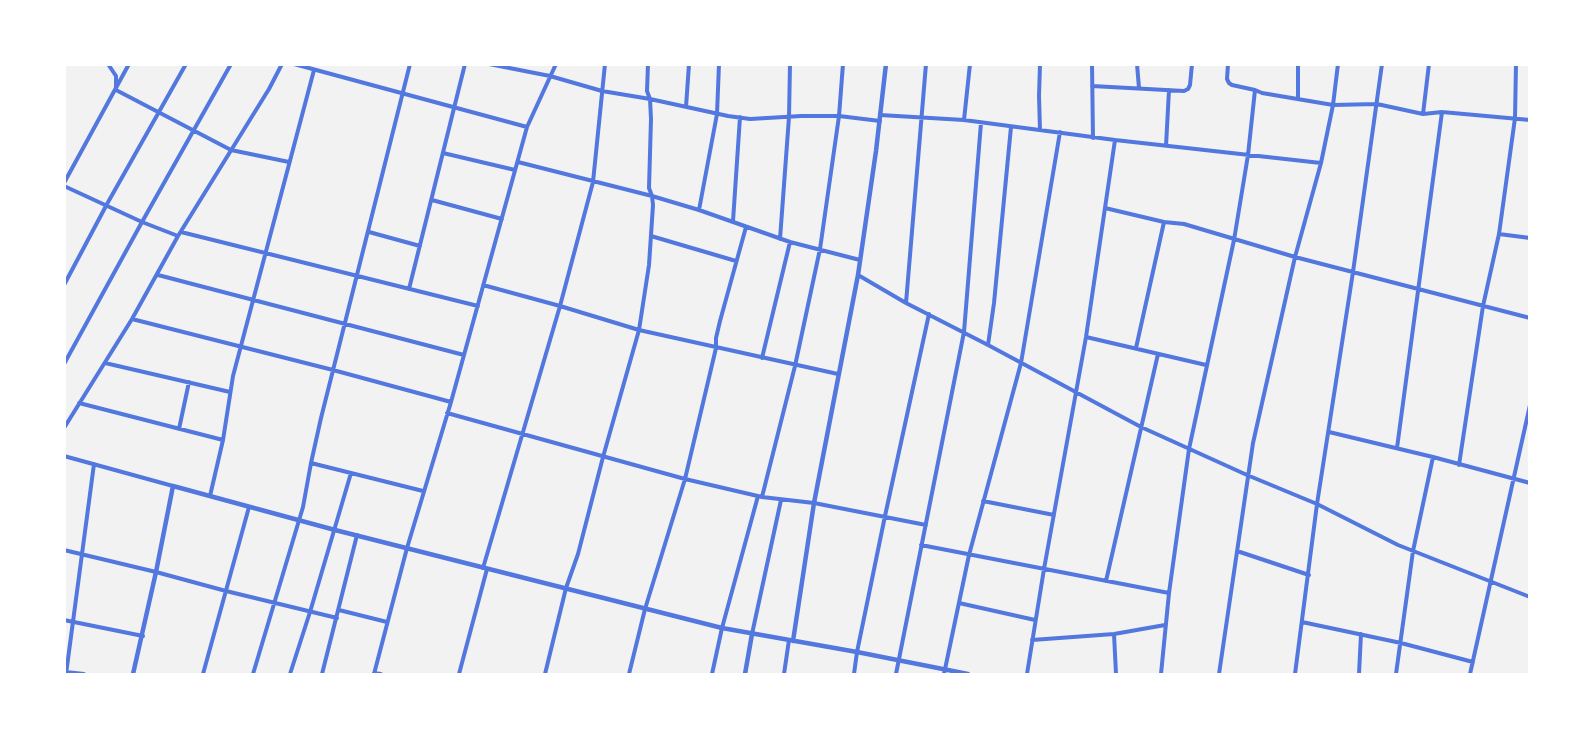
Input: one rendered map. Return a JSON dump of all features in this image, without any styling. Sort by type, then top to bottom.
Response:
[{"type":"street","points":[[108,64],[116,76],[116,90]]},
{"type":"street","points":[[129,64],[64,184],[142,222],[180,234],[478,306]]},
{"type":"street","points":[[64,285],[186,64]]},
{"type":"street","points":[[64,364],[231,64]]},
{"type":"street","points":[[64,428],[132,319],[282,64]]},
{"type":"street","points":[[294,64],[527,127]]},
{"type":"street","points":[[254,675],[305,501],[310,463],[411,64]]},
{"type":"street","points":[[410,289],[465,64]]},
{"type":"street","points":[[489,64],[550,76],[603,91],[750,119],[839,116],[880,121]]},
{"type":"street","points":[[381,675],[374,674],[406,548],[451,402],[527,127],[556,64]]},
{"type":"street","points":[[459,675],[485,568],[593,182],[605,64]]},
{"type":"street","points":[[544,675],[566,588],[578,554],[639,330],[651,236],[652,196],[649,188],[651,119],[650,99],[647,92],[648,64]]},
{"type":"street","points":[[686,107],[689,64]]},
{"type":"street","points":[[699,210],[717,114],[719,64]]},
{"type":"street","points":[[780,239],[789,117],[790,64]]},
{"type":"street","points":[[712,675],[795,366],[820,249],[839,116],[843,64]]},
{"type":"street","points":[[784,675],[858,275],[886,64]]},
{"type":"street","points":[[906,303],[926,64]]},
{"type":"street","points":[[964,120],[970,64]]},
{"type":"street","points":[[1040,130],[1041,64]]},
{"type":"street","points":[[1092,64],[1093,138]]},
{"type":"street","points":[[1137,64],[1139,88]]},
{"type":"street","points":[[1092,86],[1184,91],[1188,89],[1192,64]]},
{"type":"street","points":[[1228,64],[1229,83],[1262,93],[1333,105],[1377,104],[1423,114],[1442,112],[1530,120]]},
{"type":"street","points":[[1298,64],[1298,98]]},
{"type":"street","points":[[1219,675],[1258,420],[1295,257],[1321,163],[1333,105],[1338,64]]},
{"type":"street","points":[[1295,675],[1317,504],[1382,64]]},
{"type":"street","points":[[1423,114],[1429,64]]},
{"type":"street","points":[[1459,465],[1483,306],[1499,234],[1515,118],[1516,64]]},
{"type":"street","points":[[210,496],[240,347],[314,70]]},
{"type":"street","points":[[116,90],[231,150],[289,162]]},
{"type":"street","points":[[1166,146],[1169,90]]},
{"type":"street","points":[[1161,675],[1165,625],[1189,449],[1234,240],[1248,155],[1255,90]]},
{"type":"street","points":[[1397,448],[1442,112]]},
{"type":"street","points":[[880,115],[964,120],[1093,138],[1321,163]]},
{"type":"street","points":[[733,222],[740,117]]},
{"type":"street","points":[[896,675],[964,332],[981,123]]},
{"type":"street","points":[[988,345],[997,278],[1011,127]]},
{"type":"street","points":[[945,672],[969,555],[1021,363],[1060,132]]},
{"type":"street","points":[[1027,675],[1086,337],[1115,140]]},
{"type":"street","points":[[443,153],[516,170]]},
{"type":"street","points":[[518,162],[652,196],[780,239],[860,260]]},
{"type":"street","points":[[432,200],[502,219]]},
{"type":"street","points":[[1105,208],[1164,222],[1184,224],[1295,257],[1530,318]]},
{"type":"street","points":[[1136,348],[1164,222]]},
{"type":"street","points":[[629,675],[645,609],[685,479],[716,348],[718,330],[746,227]]},
{"type":"street","points":[[368,232],[420,246]]},
{"type":"street","points":[[1499,234],[1530,238]]},
{"type":"street","points":[[651,236],[736,261]]},
{"type":"street","points":[[762,358],[790,242]]},
{"type":"street","points":[[158,275],[464,355]]},
{"type":"street","points":[[858,275],[906,303],[1141,427],[1317,504],[1413,551],[1530,597]]},
{"type":"street","points":[[483,285],[639,330],[838,374]]},
{"type":"street","points":[[854,675],[885,516],[929,314]]},
{"type":"street","points":[[132,319],[451,402]]},
{"type":"street","points":[[1086,337],[1206,366]]},
{"type":"street","points":[[1107,581],[1158,354]]},
{"type":"street","points":[[105,363],[230,392]]},
{"type":"street","points":[[179,429],[189,382]]},
{"type":"street","points":[[79,404],[223,440]]},
{"type":"street","points":[[1470,675],[1530,405]]},
{"type":"street","points":[[447,413],[685,479],[760,496],[885,516],[926,525]]},
{"type":"street","points":[[1329,432],[1530,483]]},
{"type":"street","points":[[64,456],[334,530],[723,628],[968,675]]},
{"type":"street","points":[[1396,675],[1413,551],[1433,457]]},
{"type":"street","points":[[310,463],[423,491]]},
{"type":"street","points":[[84,675],[66,673],[94,464]]},
{"type":"street","points":[[290,675],[351,473]]},
{"type":"street","points":[[133,675],[173,486]]},
{"type":"street","points":[[745,675],[781,500]]},
{"type":"street","points":[[983,501],[1054,515]]},
{"type":"street","points":[[203,675],[249,507]]},
{"type":"street","points":[[322,675],[357,536]]},
{"type":"street","points":[[921,545],[1169,593]]},
{"type":"street","points":[[64,550],[336,618]]},
{"type":"street","points":[[1237,550],[1309,574]]},
{"type":"street","points":[[959,603],[1035,620]]},
{"type":"street","points":[[339,610],[387,622]]},
{"type":"street","points":[[64,620],[143,636]]},
{"type":"street","points":[[1302,622],[1401,643],[1473,662]]},
{"type":"street","points":[[1032,640],[1114,634],[1165,625]]},
{"type":"street","points":[[1114,634],[1116,675]]},
{"type":"street","points":[[1359,675],[1361,634]]}]
